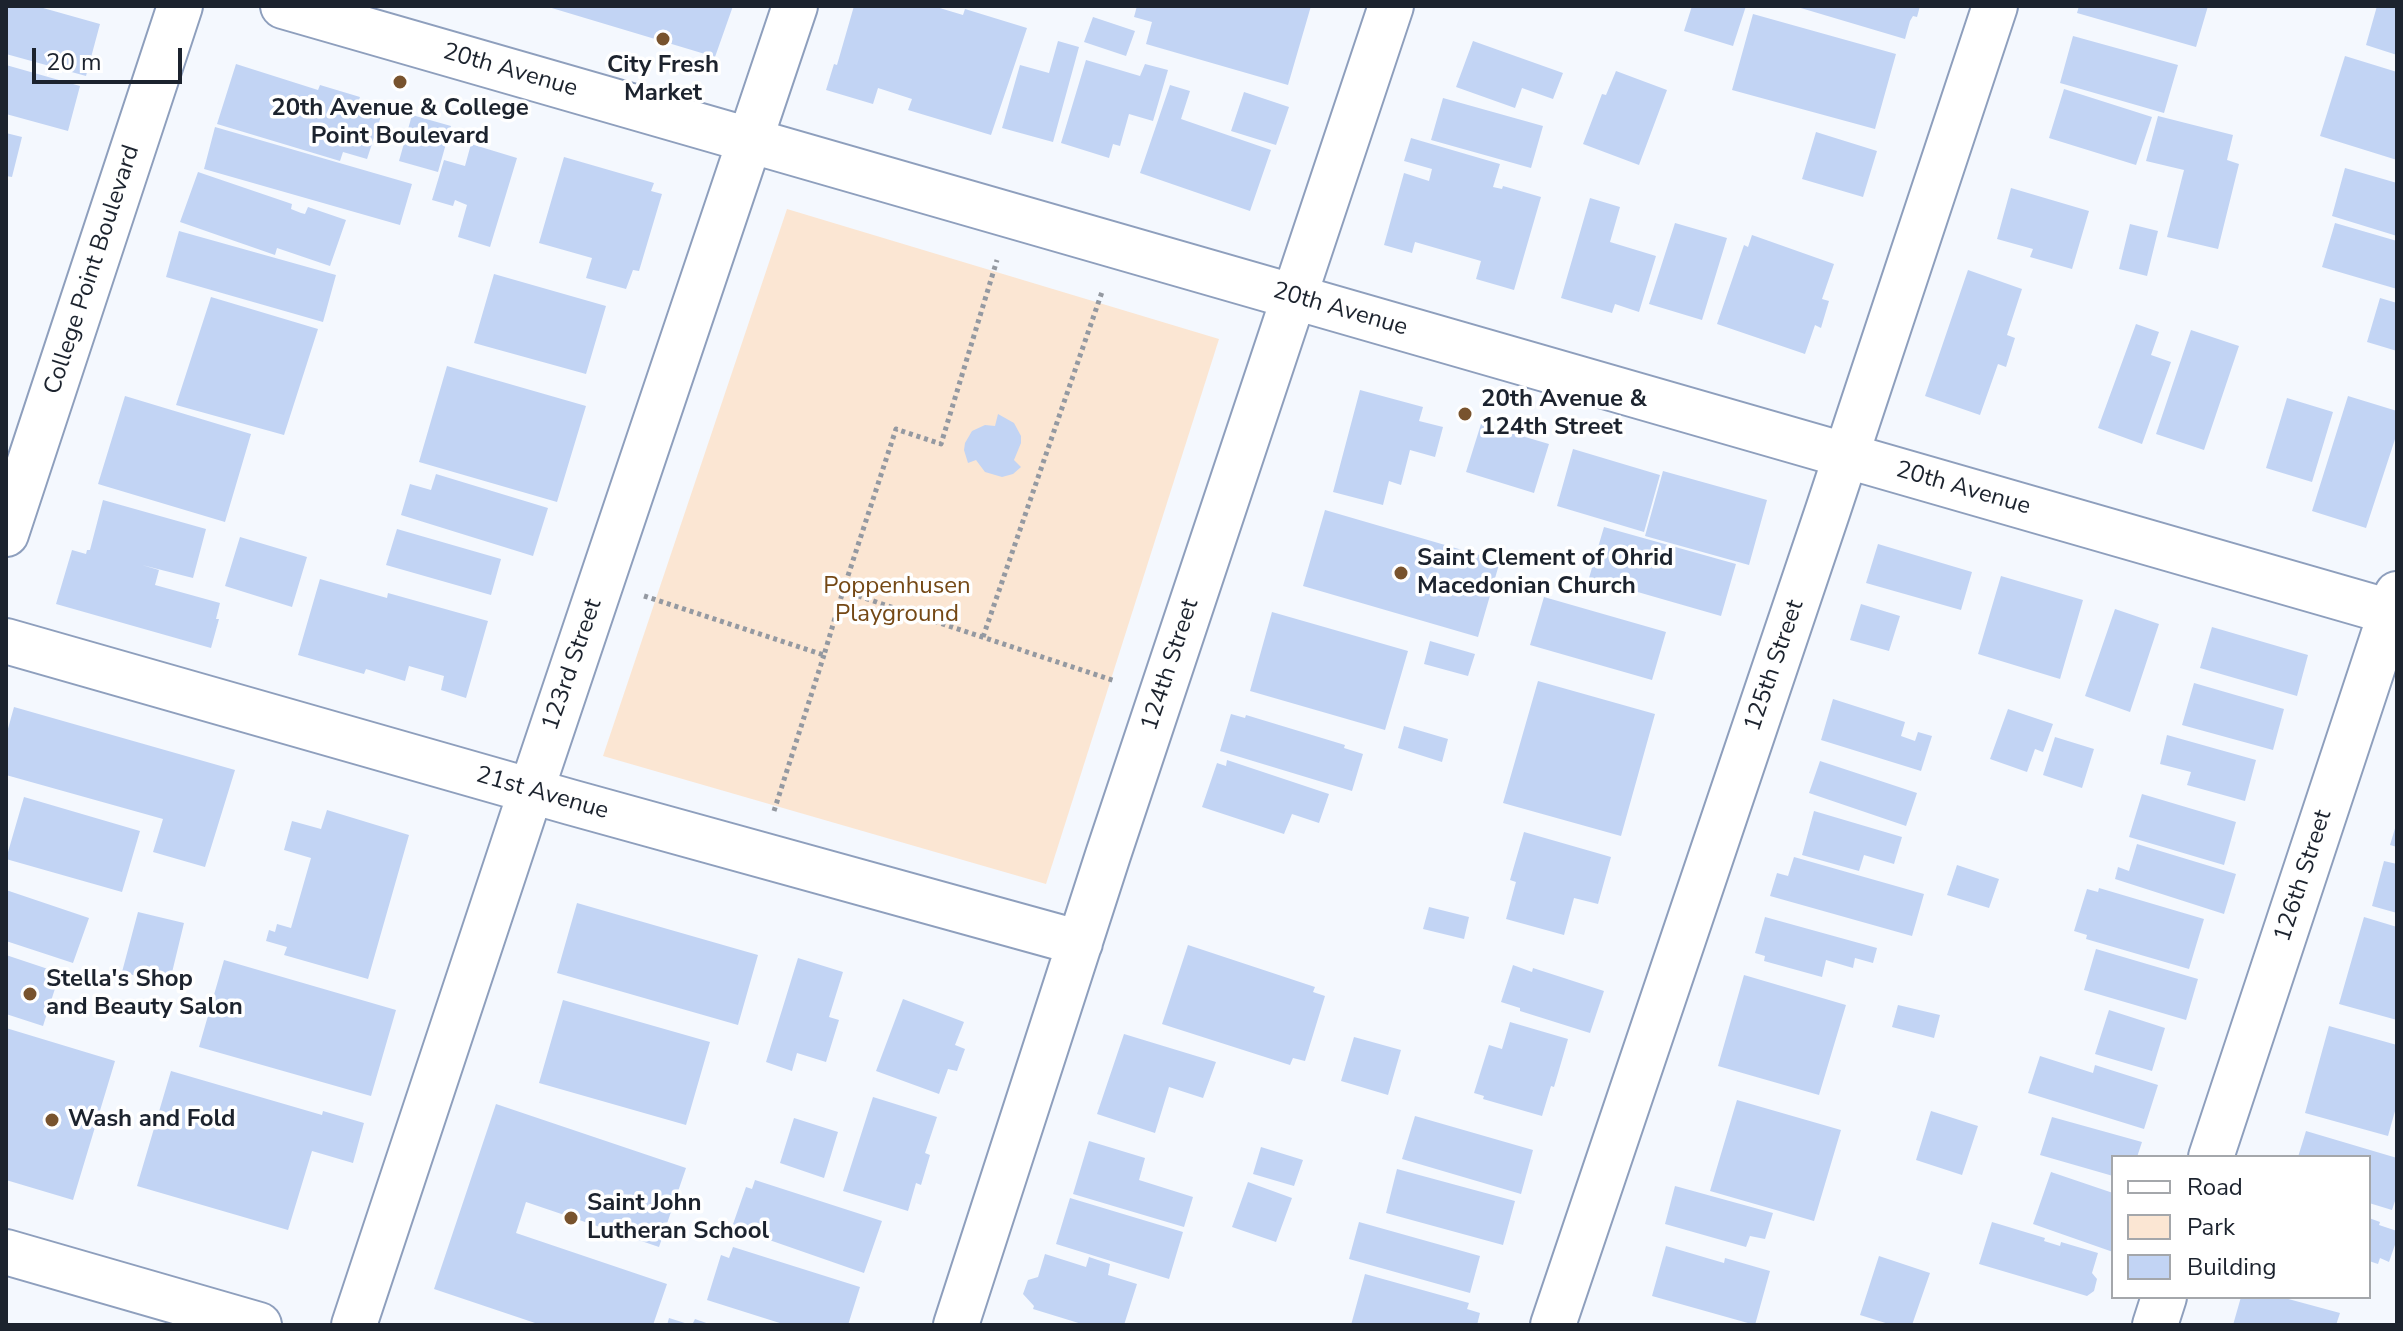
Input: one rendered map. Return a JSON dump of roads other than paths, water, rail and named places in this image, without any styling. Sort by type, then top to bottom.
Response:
[{"type":"street","name":"College Point Boulevard","points":[[6,534],[180,6]]},
{"type":"street","name":"20th Avenue","points":[[283,6],[1847,455],[2395,607]]},
{"type":"street","name":"123rd Street","points":[[354,1325],[795,6]]},
{"type":"street","name":"124th Street","points":[[956,1325],[1391,6]]},
{"type":"street","name":"125th Street","points":[[1553,1325],[1995,6]]},
{"type":"street","name":"126th Street","points":[[2212,1155],[2395,607]]},
{"type":"street","name":"21st Avenue","points":[[6,641],[1080,943]]},
{"type":"street","points":[[6,1252],[259,1325]]},
{"type":"street","points":[[2155,1325],[2163,1299]]},
{"type":"place","name":"City Fresh Market","points":[[663,39]]},
{"type":"place","name":"20th Avenue & College Point Boulevard","points":[[400,82]]},
{"type":"place","name":"20th Avenue & 124th Street","points":[[1465,414]]},
{"type":"place","name":"Saint Clement of Ohrid Macedonian Church","points":[[1401,573]]},
{"type":"place","name":"Stella's Shop and Beauty Salon","points":[[30,994]]},
{"type":"place","name":"Wash and Fold","points":[[52,1120]]},
{"type":"place","name":"Saint John Lutheran School","points":[[571,1218]]},
{"type":"park label","name":"Poppenhusen Playground","points":[[897,601]]}]
